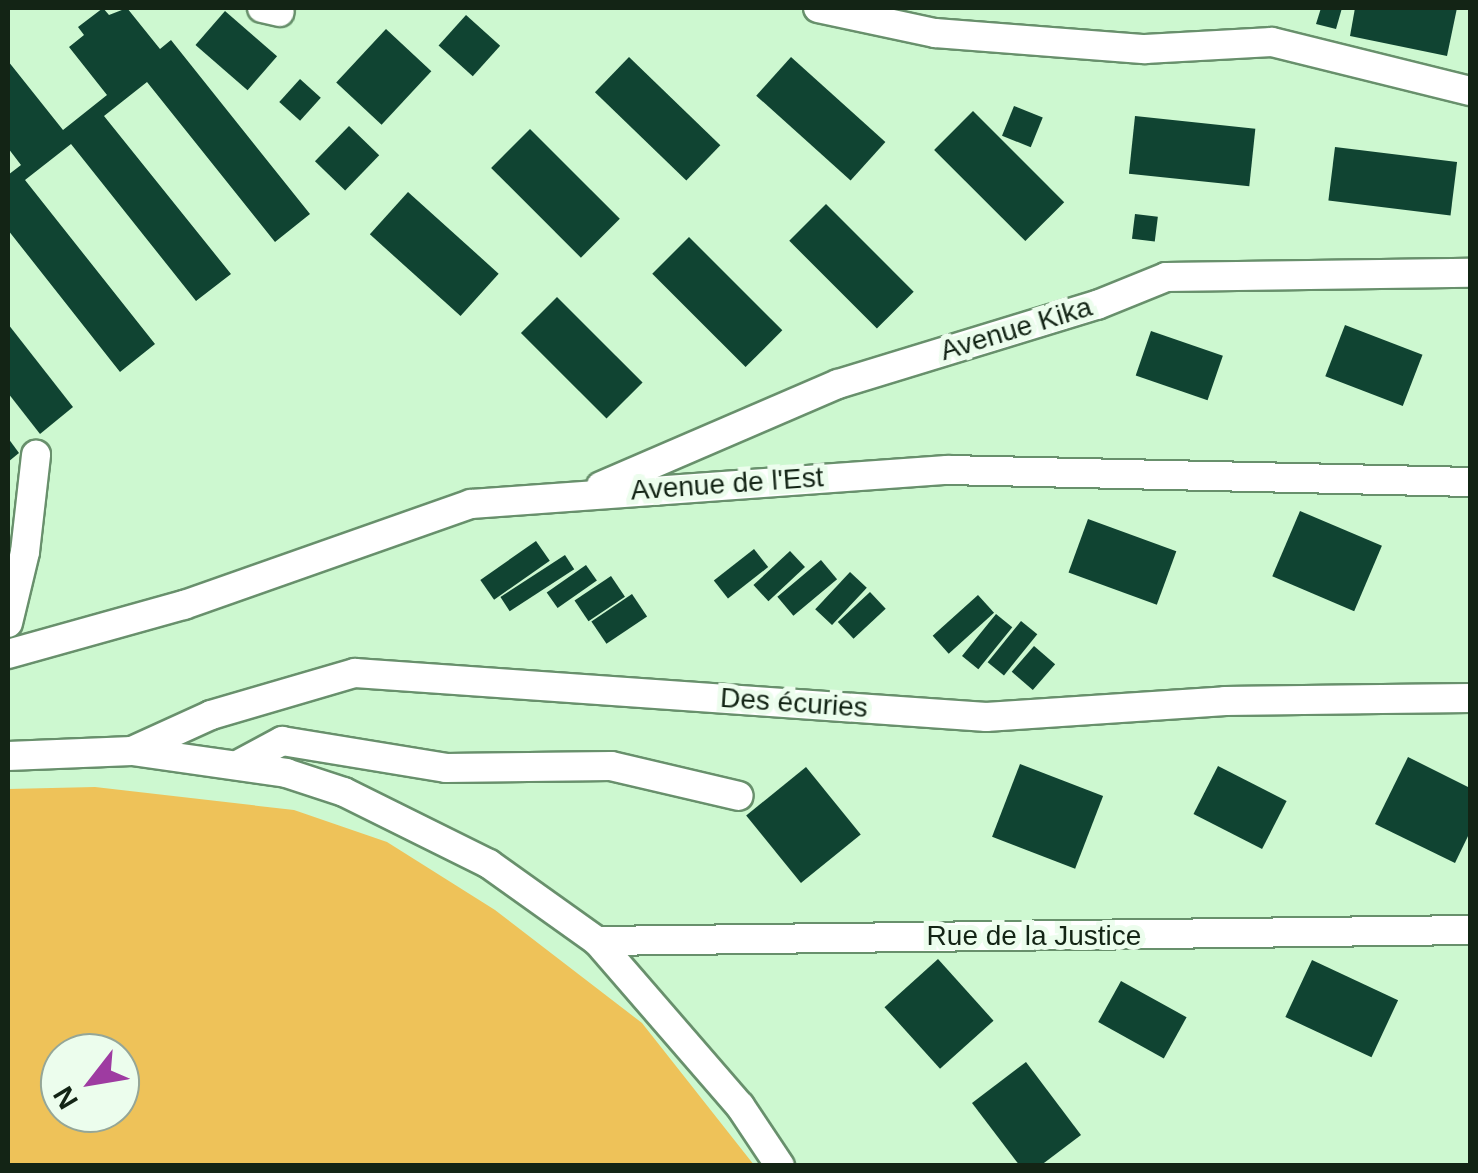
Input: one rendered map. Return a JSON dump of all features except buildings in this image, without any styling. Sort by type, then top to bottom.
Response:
[{"type":"street","points":[[818,8],[936,32],[1145,49],[1272,42],[1470,91]]},
{"type":"street","name":"Avenue Kika","points":[[583,494],[838,384],[1096,305],[1166,277],[1470,274]]},
{"type":"street","points":[[8,623],[25,552],[36,456]]},
{"type":"street","name":"Avenue de l'Est","points":[[8,654],[184,605],[472,504],[948,470],[1470,482]]},
{"type":"street","name":"Des écuries","points":[[132,751],[210,716],[355,673],[986,717],[1226,700],[1470,698]]},
{"type":"street","points":[[241,763],[282,742],[446,768],[611,766],[739,796]]},
{"type":"street","points":[[8,756],[132,751],[241,763],[344,792],[411,823],[488,864],[596,941],[740,1106],[780,1166]]},
{"type":"street","name":"Rue de la Justice","points":[[596,941],[1470,930]]},
{"type":"shaded area","points":[[95,787],[294,810],[387,842],[495,910],[642,1023],[754,1165],[8,1165],[8,789]]}]
